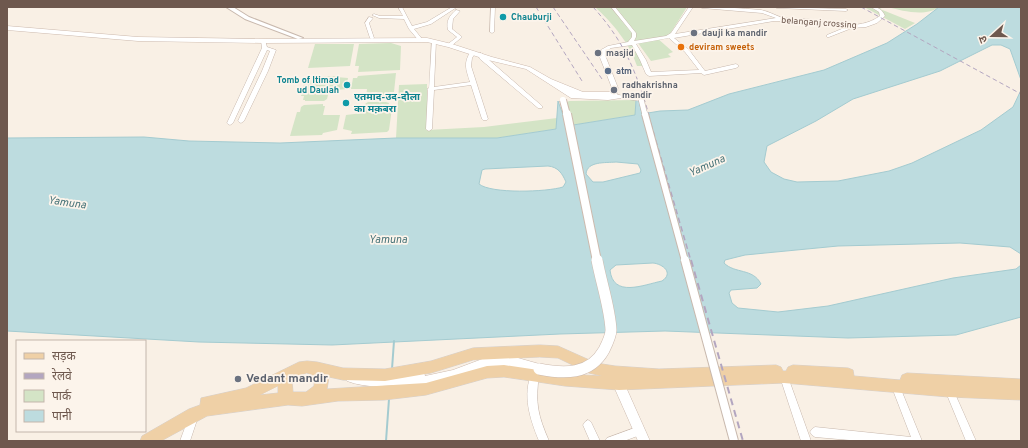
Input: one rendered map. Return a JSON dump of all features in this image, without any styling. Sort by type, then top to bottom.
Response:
[{"type":"main road","points":[[7,26],[138,36],[400,38],[403,40]]},
{"type":"main road","points":[[7,26],[138,39],[434,41],[528,68],[550,81],[560,84],[567,94],[571,128],[612,331],[607,347],[596,361],[583,370],[565,374],[504,371],[488,372],[426,389],[399,383],[384,384],[303,366],[248,394],[211,402],[193,408],[137,441]]},
{"type":"main road","points":[[567,94],[582,94],[591,96],[616,95]]},
{"type":"main road","points":[[399,383],[431,367],[473,354],[540,351],[558,352],[617,378],[737,371],[790,371],[978,384],[1021,385]]},
{"type":"main road","points":[[147,441],[194,414],[215,407],[288,398],[296,401],[384,384],[454,375],[470,368],[501,362],[518,363],[537,372],[565,380],[617,378],[784,377],[949,390],[1021,393]]},
{"type":"main road","points":[[310,398],[320,389],[322,383],[321,372],[317,368]]},
{"type":"main road","points":[[288,398],[283,388],[284,382],[291,372]]},
{"type":"main road","points":[[617,378],[642,436]]},
{"type":"street","points":[[229,7],[247,18],[300,38]]},
{"type":"street","points":[[400,7],[411,28],[421,40]]},
{"type":"street","points":[[492,32],[493,7]]},
{"type":"street","points":[[614,7],[634,33],[632,44],[643,60],[649,74],[702,71]]},
{"type":"street","points":[[691,7],[673,34],[669,37],[686,51],[706,74],[736,66]]},
{"type":"street","points":[[702,7],[750,9],[784,19]]},
{"type":"street","points":[[777,7],[846,10]]},
{"type":"street","name":"belanganj crossing","points":[[616,95],[615,88],[602,56],[602,51],[610,48],[752,22],[784,19],[852,26],[869,25],[883,16],[881,12],[873,7]]},
{"type":"street","points":[[411,28],[426,24],[457,9]]},
{"type":"street","points":[[450,45],[460,37],[450,30],[448,23],[457,9]]},
{"type":"street","points":[[372,38],[367,23],[372,17],[406,18]]},
{"type":"street","points":[[829,36],[852,26]]},
{"type":"street","points":[[230,123],[265,48],[263,41]]},
{"type":"street","points":[[428,128],[434,41]]},
{"type":"street","points":[[241,121],[265,71],[273,50],[265,48]]},
{"type":"street","points":[[473,52],[468,62],[485,119]]},
{"type":"street","points":[[481,55],[482,58],[540,107]]},
{"type":"street","points":[[430,89],[474,83]]},
{"type":"street","points":[[616,95],[641,99],[734,441]]},
{"type":"street","points":[[537,372],[531,395],[531,405],[544,441]]},
{"type":"street","points":[[784,377],[806,441]]},
{"type":"street","points":[[895,385],[917,441]]},
{"type":"street","points":[[949,390],[971,441]]},
{"type":"street","points":[[185,441],[194,414]]},
{"type":"street","points":[[588,425],[595,441]]},
{"type":"street","points":[[815,432],[909,441]]},
{"type":"street","points":[[610,441],[642,436]]},
{"type":"green space","points":[[595,7],[687,7],[670,34],[667,37],[657,38],[673,52],[668,54],[671,57],[651,61],[638,43],[633,44],[644,66],[637,66],[630,50],[620,34],[608,19]]},
{"type":"green space","points":[[864,7],[883,7],[880,9],[915,23],[905,29]]},
{"type":"green space","points":[[888,7],[939,7],[928,12],[914,12]]},
{"type":"green space","points":[[391,43],[401,46],[400,70],[358,72],[359,66],[355,66],[359,44]]},
{"type":"green space","points":[[315,44],[354,44],[350,66],[308,68]]},
{"type":"green space","points":[[396,73],[394,92],[390,92],[387,98],[368,99],[366,97],[367,89],[351,89],[353,78],[357,78],[358,76]]},
{"type":"green space","points":[[336,76],[348,78],[346,89],[329,91],[327,99],[324,101],[303,100],[304,96],[301,96],[306,77]]},
{"type":"green space","points":[[427,84],[427,130],[484,127],[557,118],[556,129],[497,138],[396,138],[399,85]]},
{"type":"green space","points":[[636,100],[635,115],[567,126],[561,106],[569,101]]},
{"type":"green space","points":[[368,102],[389,103],[388,108],[392,108],[389,130],[387,132],[351,134],[352,131],[343,129],[346,115],[363,113],[365,104]]},
{"type":"green space","points":[[323,104],[323,106],[325,106],[323,115],[340,115],[337,130],[323,133],[322,135],[290,136],[297,112],[300,112],[301,107],[304,105]]},
{"type":"water","name":"Yamuna","points":[[939,7],[1021,7],[1021,80],[1010,49],[1001,45],[992,45],[940,71],[853,99],[816,121],[767,146],[764,162],[771,172],[784,179],[797,182],[838,181],[889,171],[912,163],[981,130],[1013,107],[1021,90],[1021,254],[1010,247],[960,243],[838,246],[745,255],[725,260],[724,263],[733,269],[749,273],[758,279],[761,284],[757,288],[731,290],[729,293],[732,303],[738,308],[778,312],[828,306],[953,278],[1016,269],[1021,265],[1021,317],[956,335],[848,338],[665,331],[560,334],[332,345],[199,342],[7,331],[7,138],[144,137],[189,141],[280,143],[396,138],[497,138],[556,129],[558,101],[567,126],[635,115],[636,100],[639,100],[642,114],[660,111],[688,110],[729,94],[824,70],[887,43],[917,24]],"holes":[[[616,162],[638,164],[641,170],[640,173],[603,182],[593,182],[586,174],[587,170],[593,165]],[[548,166],[559,171],[566,182],[563,187],[555,189],[507,191],[485,187],[479,184],[482,170]],[[653,263],[666,269],[667,275],[662,281],[638,287],[623,287],[612,279],[610,270],[616,265]]]},
{"type":"waterway","points":[[392,369],[394,341]]},
{"type":"waterway","points":[[386,441],[389,399]]},
{"type":"railway","points":[[536,7],[582,81]]},
{"type":"railway","points":[[553,7],[602,79]]},
{"type":"railway","points":[[593,7],[613,32],[628,57],[634,70],[649,115]]},
{"type":"railway","points":[[861,7],[1021,94]]},
{"type":"railway","points":[[648,114],[691,261]]},
{"type":"railway","points":[[691,260],[743,441]]},
{"type":"place","name":"Chauburji","points":[[503,17]]},
{"type":"place","name":"dauji ka mandir","points":[[694,33]]},
{"type":"place","name":"deviram sweets","points":[[681,47]]},
{"type":"place","name":"masjid","points":[[598,53]]},
{"type":"place","name":"atm","points":[[608,71]]},
{"type":"place","name":"Tomb of Itimad ud Daulah","points":[[347,85]]},
{"type":"place","name":"radhakrishna mandir","points":[[614,90]]},
{"type":"place","name":"एतमाद-उद-दौला का मक़बरा","points":[[346,103]]},
{"type":"place","name":"Vedant mandir","points":[[238,379]]}]
